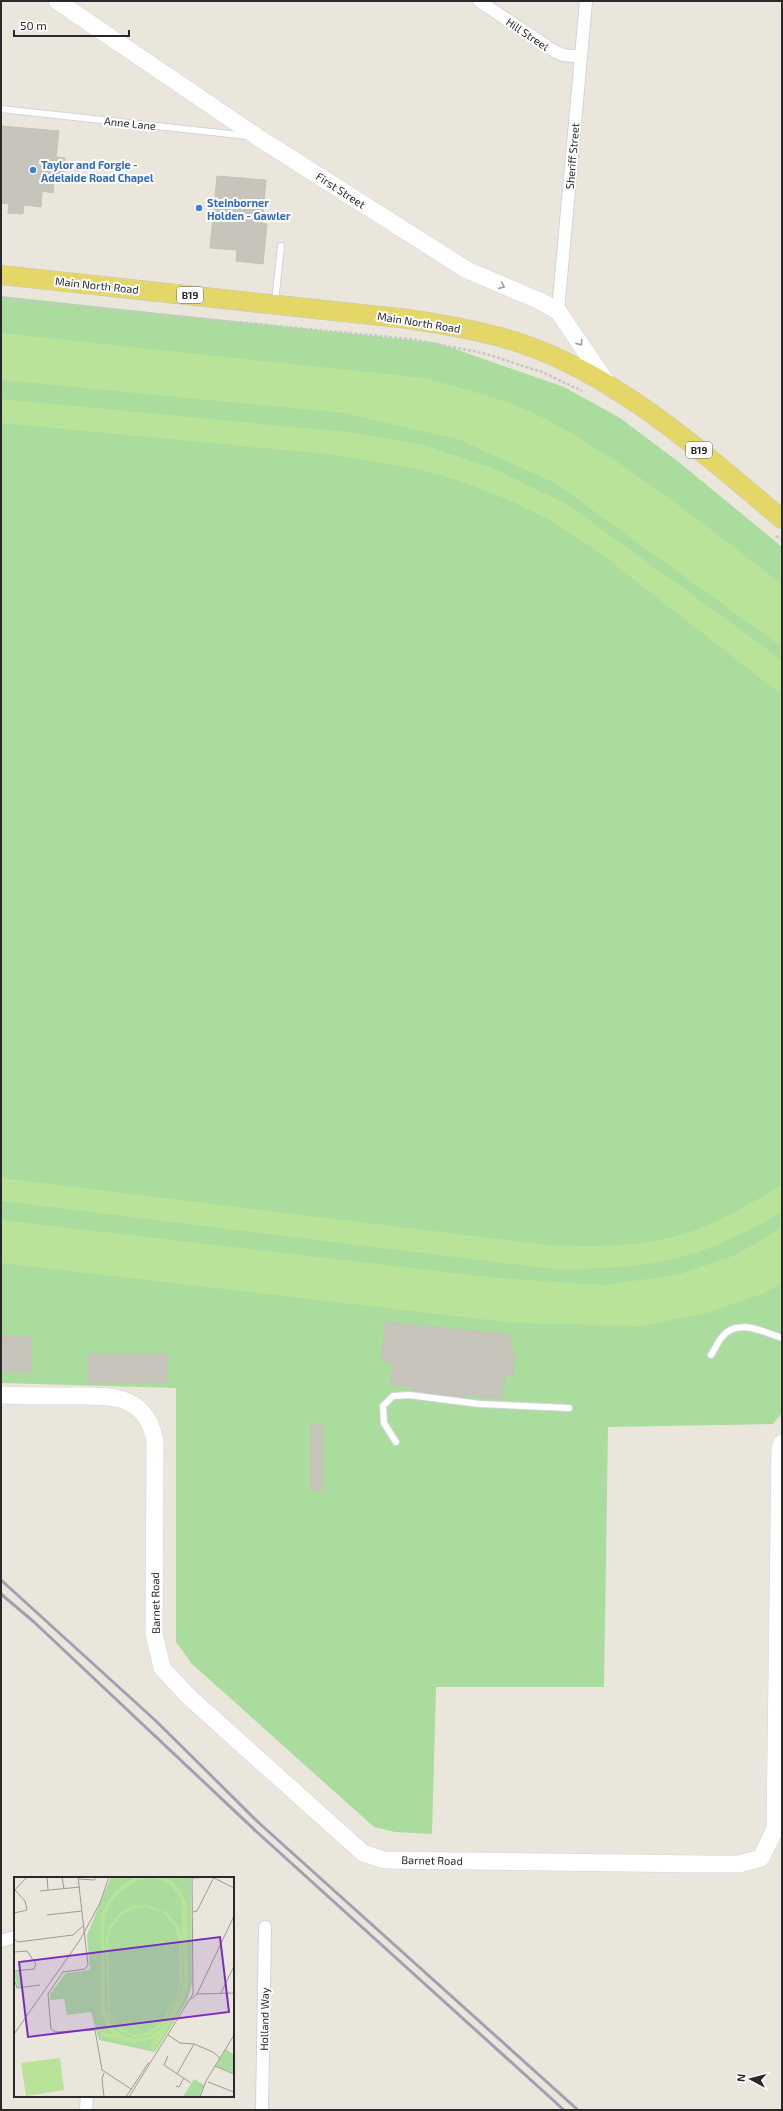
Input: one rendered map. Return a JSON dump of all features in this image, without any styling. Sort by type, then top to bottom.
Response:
[{"type":"main road","name":"Main North Road","points":[[1,275],[408,319],[453,326],[493,335],[546,354],[636,403],[691,443],[779,527]]},
{"type":"street","name":"First Street","points":[[57,1],[259,138],[467,270],[540,301],[558,311],[610,388]]},
{"type":"street","name":"Hill Street","points":[[479,1],[554,52],[563,55],[581,57]]},
{"type":"street","name":"Sheriff Street","points":[[558,311],[586,1]]},
{"type":"street","name":"Barnet Road","points":[[1,1395],[106,1396],[126,1400],[144,1414],[151,1424],[155,1441],[154,1634],[162,1668],[188,1696],[363,1852],[384,1860],[739,1864],[760,1858],[775,1829],[779,1757],[780,1449],[782,1443]]},
{"type":"street","name":"Holland Way","points":[[262,2110],[265,1927]]},
{"type":"street","points":[[1,1941],[14,1936]]},
{"type":"street","points":[[86,2110],[87,2097]]},
{"type":"lane","name":"Anne Lane","points":[[1,109],[259,138]]},
{"type":"lane","points":[[274,304],[280,246]]},
{"type":"lane","points":[[711,1355],[723,1335],[733,1327],[747,1327],[782,1338]]},
{"type":"lane","points":[[396,1442],[384,1423],[382,1406],[393,1396],[409,1395],[480,1404],[569,1408]]},
{"type":"path","points":[[1,299],[410,339],[449,345],[483,353],[542,372],[586,393]]},
{"type":"path","points":[[779,527],[782,540]]},
{"type":"green space","points":[[1,296],[438,343],[564,387],[620,418],[680,463],[782,547],[782,1413],[773,1424],[608,1427],[604,1687],[436,1687],[432,1834],[395,1832],[374,1827],[192,1664],[176,1642],[176,1388],[1,1383]]},
{"type":"green space","points":[[1,333],[424,378],[491,397],[523,409],[555,424],[614,460],[671,500],[782,584],[782,647],[555,483],[460,440],[344,413],[1,380]]},
{"type":"green space","points":[[1,399],[347,432],[419,444],[495,469],[568,505],[767,649],[782,662],[782,695],[595,549],[550,520],[509,500],[460,481],[414,468],[327,454],[1,423]]},
{"type":"green space","points":[[1,1178],[547,1245],[608,1246],[669,1238],[714,1223],[755,1201],[782,1184],[782,1212],[755,1227],[714,1246],[670,1260],[643,1265],[561,1270],[1,1201]]},
{"type":"green space","points":[[1,1220],[498,1278],[603,1285],[677,1275],[736,1255],[782,1227],[782,1283],[764,1293],[707,1313],[641,1326],[515,1323],[1,1263]]},
{"type":"building","name":"Taylor and Forgie - Adelaide Road Chapel","points":[[1,126],[59,131],[56,157],[65,158],[63,182],[54,181],[53,193],[42,191],[41,207],[24,205],[23,214],[8,213],[9,204],[1,203]]},
{"type":"building","points":[[217,176],[266,180],[262,223],[267,224],[263,264],[236,261],[237,250],[210,248]]},
{"type":"building","points":[[386,1322],[511,1335],[510,1350],[515,1351],[513,1376],[505,1375],[502,1398],[467,1395],[466,1398],[413,1391],[413,1387],[391,1385],[393,1362],[381,1361]]},
{"type":"building","points":[[1,1336],[31,1337],[31,1372],[1,1372]]},
{"type":"building","points":[[88,1354],[167,1354],[167,1383],[88,1383]]},
{"type":"building","points":[[311,1424],[323,1425],[322,1491],[311,1491]]},
{"type":"railway","points":[[1,1580],[156,1721],[259,1823],[578,2110]]},
{"type":"railway","points":[[1,1594],[34,1622],[258,1833],[564,2110]]},
{"type":"place","name":"Taylor and Forgie - Adelaide Road Chapel","points":[[33,170]]},
{"type":"place","name":"Steinborner Holden - Gawler","points":[[199,208]]}]
